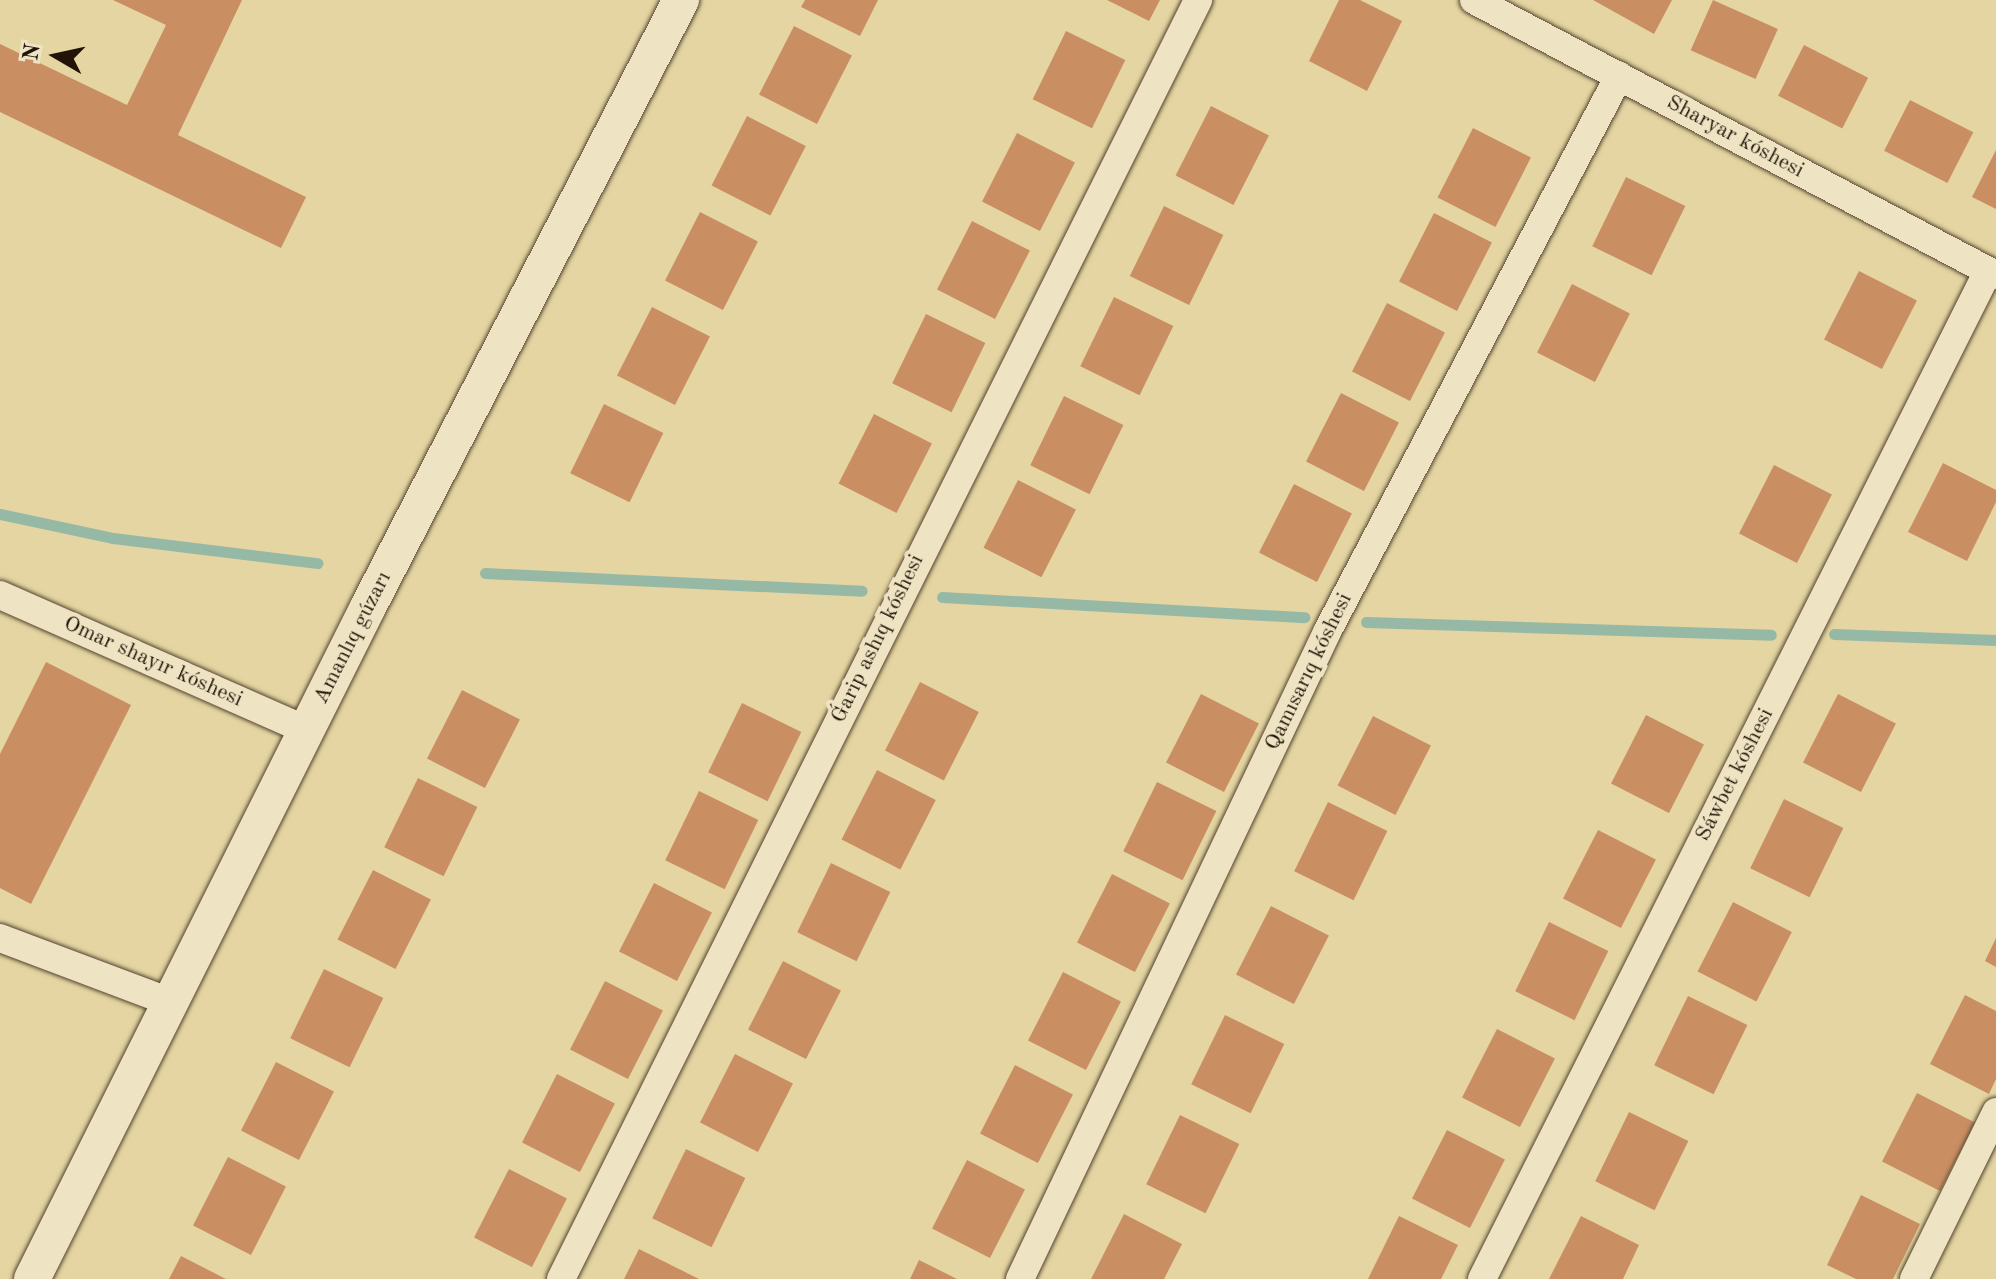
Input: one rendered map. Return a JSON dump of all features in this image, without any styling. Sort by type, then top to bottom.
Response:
[{"type":"street","name":"Amanlıq gúzarı","points":[[32,1279],[306,730],[681,0]]},
{"type":"street","name":"Ǵarip ashıq kóshesi","points":[[561,1279],[1198,0]]},
{"type":"street","name":"Sharyar kóshesi","points":[[1474,0],[1992,273]]},
{"type":"street","name":"Qamısarıq kóshesi","points":[[1020,1279],[1328,630],[1619,76]]},
{"type":"street","name":"Sáwbet kóshesi","points":[[1482,1279],[1992,273]]},
{"type":"street","name":"Omar shayır kóshesi","points":[[0,595],[306,730]]},
{"type":"street","points":[[0,938],[170,1002]]},
{"type":"street","points":[[1914,1279],[1996,1112]]},
{"type":"building","points":[[113,0],[242,0],[178,135],[306,197],[281,248],[0,112],[0,44],[127,105],[166,25]]},
{"type":"building","points":[[805,0],[878,0],[860,36],[801,7]]},
{"type":"building","points":[[1107,0],[1160,0],[1149,21]]},
{"type":"building","points":[[1339,0],[1360,0],[1402,21],[1367,91],[1309,61]]},
{"type":"building","points":[[1593,0],[1672,0],[1654,34]]},
{"type":"building","points":[[1713,0],[1778,29],[1755,79],[1691,50]]},
{"type":"building","points":[[794,26],[852,56],[817,124],[759,95]]},
{"type":"building","points":[[1066,31],[1125,60],[1092,128],[1033,99]]},
{"type":"building","points":[[1804,45],[1868,78],[1842,128],[1778,96]]},
{"type":"building","points":[[1910,100],[1973,132],[1947,183],[1884,151]]},
{"type":"building","points":[[1211,106],[1269,136],[1234,205],[1176,175]]},
{"type":"building","points":[[747,116],[806,146],[770,215],[712,185]]},
{"type":"building","points":[[1473,128],[1531,158],[1496,227],[1438,197]]},
{"type":"building","points":[[1017,133],[1075,163],[1040,231],[982,202]]},
{"type":"building","points":[[1996,150],[1996,209],[1972,197]]},
{"type":"building","points":[[1626,177],[1685,206],[1652,275],[1592,246]]},
{"type":"building","points":[[1164,206],[1223,235],[1189,305],[1130,276]]},
{"type":"building","points":[[700,212],[758,242],[723,310],[665,281]]},
{"type":"building","points":[[1434,213],[1492,243],[1457,311],[1399,282]]},
{"type":"building","points":[[972,221],[1030,251],[995,319],[937,290]]},
{"type":"building","points":[[1859,271],[1917,301],[1882,369],[1824,340]]},
{"type":"building","points":[[1572,284],[1630,314],[1595,382],[1537,353]]},
{"type":"building","points":[[1114,297],[1173,326],[1140,395],[1080,366]]},
{"type":"building","points":[[1387,303],[1445,333],[1410,401],[1352,372]]},
{"type":"building","points":[[652,307],[710,337],[675,405],[617,376]]},
{"type":"building","points":[[926,314],[985,343],[952,412],[892,383]]},
{"type":"building","points":[[1341,393],[1399,423],[1364,491],[1306,462]]},
{"type":"building","points":[[1064,396],[1123,425],[1090,494],[1030,465]]},
{"type":"building","points":[[604,404],[663,433],[630,502],[570,473]]},
{"type":"building","points":[[874,414],[932,444],[897,513],[839,483]]},
{"type":"building","points":[[1943,463],[1996,490],[1996,502],[1967,561],[1908,532]]},
{"type":"building","points":[[1774,465],[1832,495],[1797,563],[1739,534]]},
{"type":"building","points":[[1018,480],[1076,510],[1041,577],[983,548]]},
{"type":"building","points":[[1294,484],[1352,514],[1317,582],[1259,553]]},
{"type":"building","points":[[46,662],[131,705],[31,904],[0,888],[0,754]]},
{"type":"building","points":[[920,682],[979,712],[944,781],[885,751]]},
{"type":"building","points":[[462,690],[520,720],[485,788],[427,759]]},
{"type":"building","points":[[1201,694],[1259,724],[1224,792],[1166,763]]},
{"type":"building","points":[[1838,694],[1896,724],[1861,792],[1803,763]]},
{"type":"building","points":[[742,703],[801,732],[768,801],[708,772]]},
{"type":"building","points":[[1646,715],[1704,745],[1669,813],[1611,784]]},
{"type":"building","points":[[1373,716],[1431,746],[1396,815],[1338,785]]},
{"type":"building","points":[[877,770],[936,800],[900,869],[842,839]]},
{"type":"building","points":[[418,778],[477,807],[444,876],[384,847]]},
{"type":"building","points":[[1157,782],[1216,811],[1183,880],[1123,851]]},
{"type":"building","points":[[699,791],[758,820],[725,889],[665,860]]},
{"type":"building","points":[[1784,799],[1843,828],[1810,897],[1750,868]]},
{"type":"building","points":[[1328,802],[1387,831],[1354,900],[1294,871]]},
{"type":"building","points":[[1598,830],[1656,860],[1621,928],[1563,899]]},
{"type":"building","points":[[831,863],[890,892],[857,961],[797,932]]},
{"type":"building","points":[[373,870],[431,900],[396,969],[338,939]]},
{"type":"building","points":[[1112,874],[1170,904],[1135,972],[1077,943]]},
{"type":"building","points":[[654,883],[712,913],[677,981],[619,952]]},
{"type":"building","points":[[1733,902],[1792,932],[1756,1001],[1698,971]]},
{"type":"building","points":[[1271,906],[1329,936],[1294,1004],[1236,975]]},
{"type":"building","points":[[1549,922],[1608,951],[1575,1020],[1515,991]]},
{"type":"building","points":[[1996,938],[1996,967],[1985,961]]},
{"type":"building","points":[[783,961],[841,991],[806,1059],[748,1030]]},
{"type":"building","points":[[324,969],[383,998],[350,1067],[290,1038]]},
{"type":"building","points":[[1063,972],[1121,1002],[1086,1070],[1028,1041]]},
{"type":"building","points":[[605,981],[663,1011],[628,1079],[570,1050]]},
{"type":"building","points":[[1965,995],[1996,1011],[1996,1079],[1989,1094],[1930,1064]]},
{"type":"building","points":[[1688,996],[1747,1025],[1714,1094],[1654,1065]]},
{"type":"building","points":[[1225,1015],[1284,1044],[1251,1113],[1191,1084]]},
{"type":"building","points":[[1497,1029],[1555,1059],[1520,1127],[1462,1098]]},
{"type":"building","points":[[735,1054],[793,1084],[758,1152],[700,1123]]},
{"type":"building","points":[[276,1062],[334,1092],[299,1160],[241,1131]]},
{"type":"building","points":[[1015,1065],[1073,1095],[1038,1163],[980,1134]]},
{"type":"building","points":[[557,1074],[615,1104],[580,1172],[522,1143]]},
{"type":"building","points":[[1917,1093],[1975,1123],[1940,1191],[1882,1162]]},
{"type":"building","points":[[1629,1112],[1688,1141],[1655,1210],[1595,1181]]},
{"type":"building","points":[[1180,1115],[1239,1144],[1206,1213],[1146,1184]]},
{"type":"building","points":[[1447,1130],[1505,1160],[1470,1228],[1412,1199]]},
{"type":"building","points":[[686,1149],[745,1178],[712,1247],[652,1218]]},
{"type":"building","points":[[228,1157],[286,1187],[251,1255],[193,1226]]},
{"type":"building","points":[[967,1160],[1025,1190],[990,1258],[932,1229]]},
{"type":"building","points":[[509,1169],[567,1199],[532,1267],[474,1238]]},
{"type":"building","points":[[1861,1195],[1920,1224],[1893,1279],[1856,1279],[1827,1265]]},
{"type":"building","points":[[1124,1214],[1182,1244],[1164,1279],[1091,1279]]},
{"type":"building","points":[[1399,1216],[1458,1245],[1441,1279],[1368,1279]]},
{"type":"building","points":[[1581,1216],[1639,1245],[1623,1279],[1549,1279]]},
{"type":"building","points":[[639,1249],[699,1279],[624,1279]]},
{"type":"building","points":[[181,1256],[226,1279],[169,1279]]},
{"type":"building","points":[[919,1260],[957,1279],[910,1279]]},
{"type":"waterway","points":[[0,514],[113,538],[317,563]]},
{"type":"waterway","points":[[485,573],[862,591]]},
{"type":"waterway","points":[[942,597],[1304,617]]},
{"type":"waterway","points":[[1366,622],[1771,635]]},
{"type":"waterway","points":[[1834,634],[1996,640]]}]
